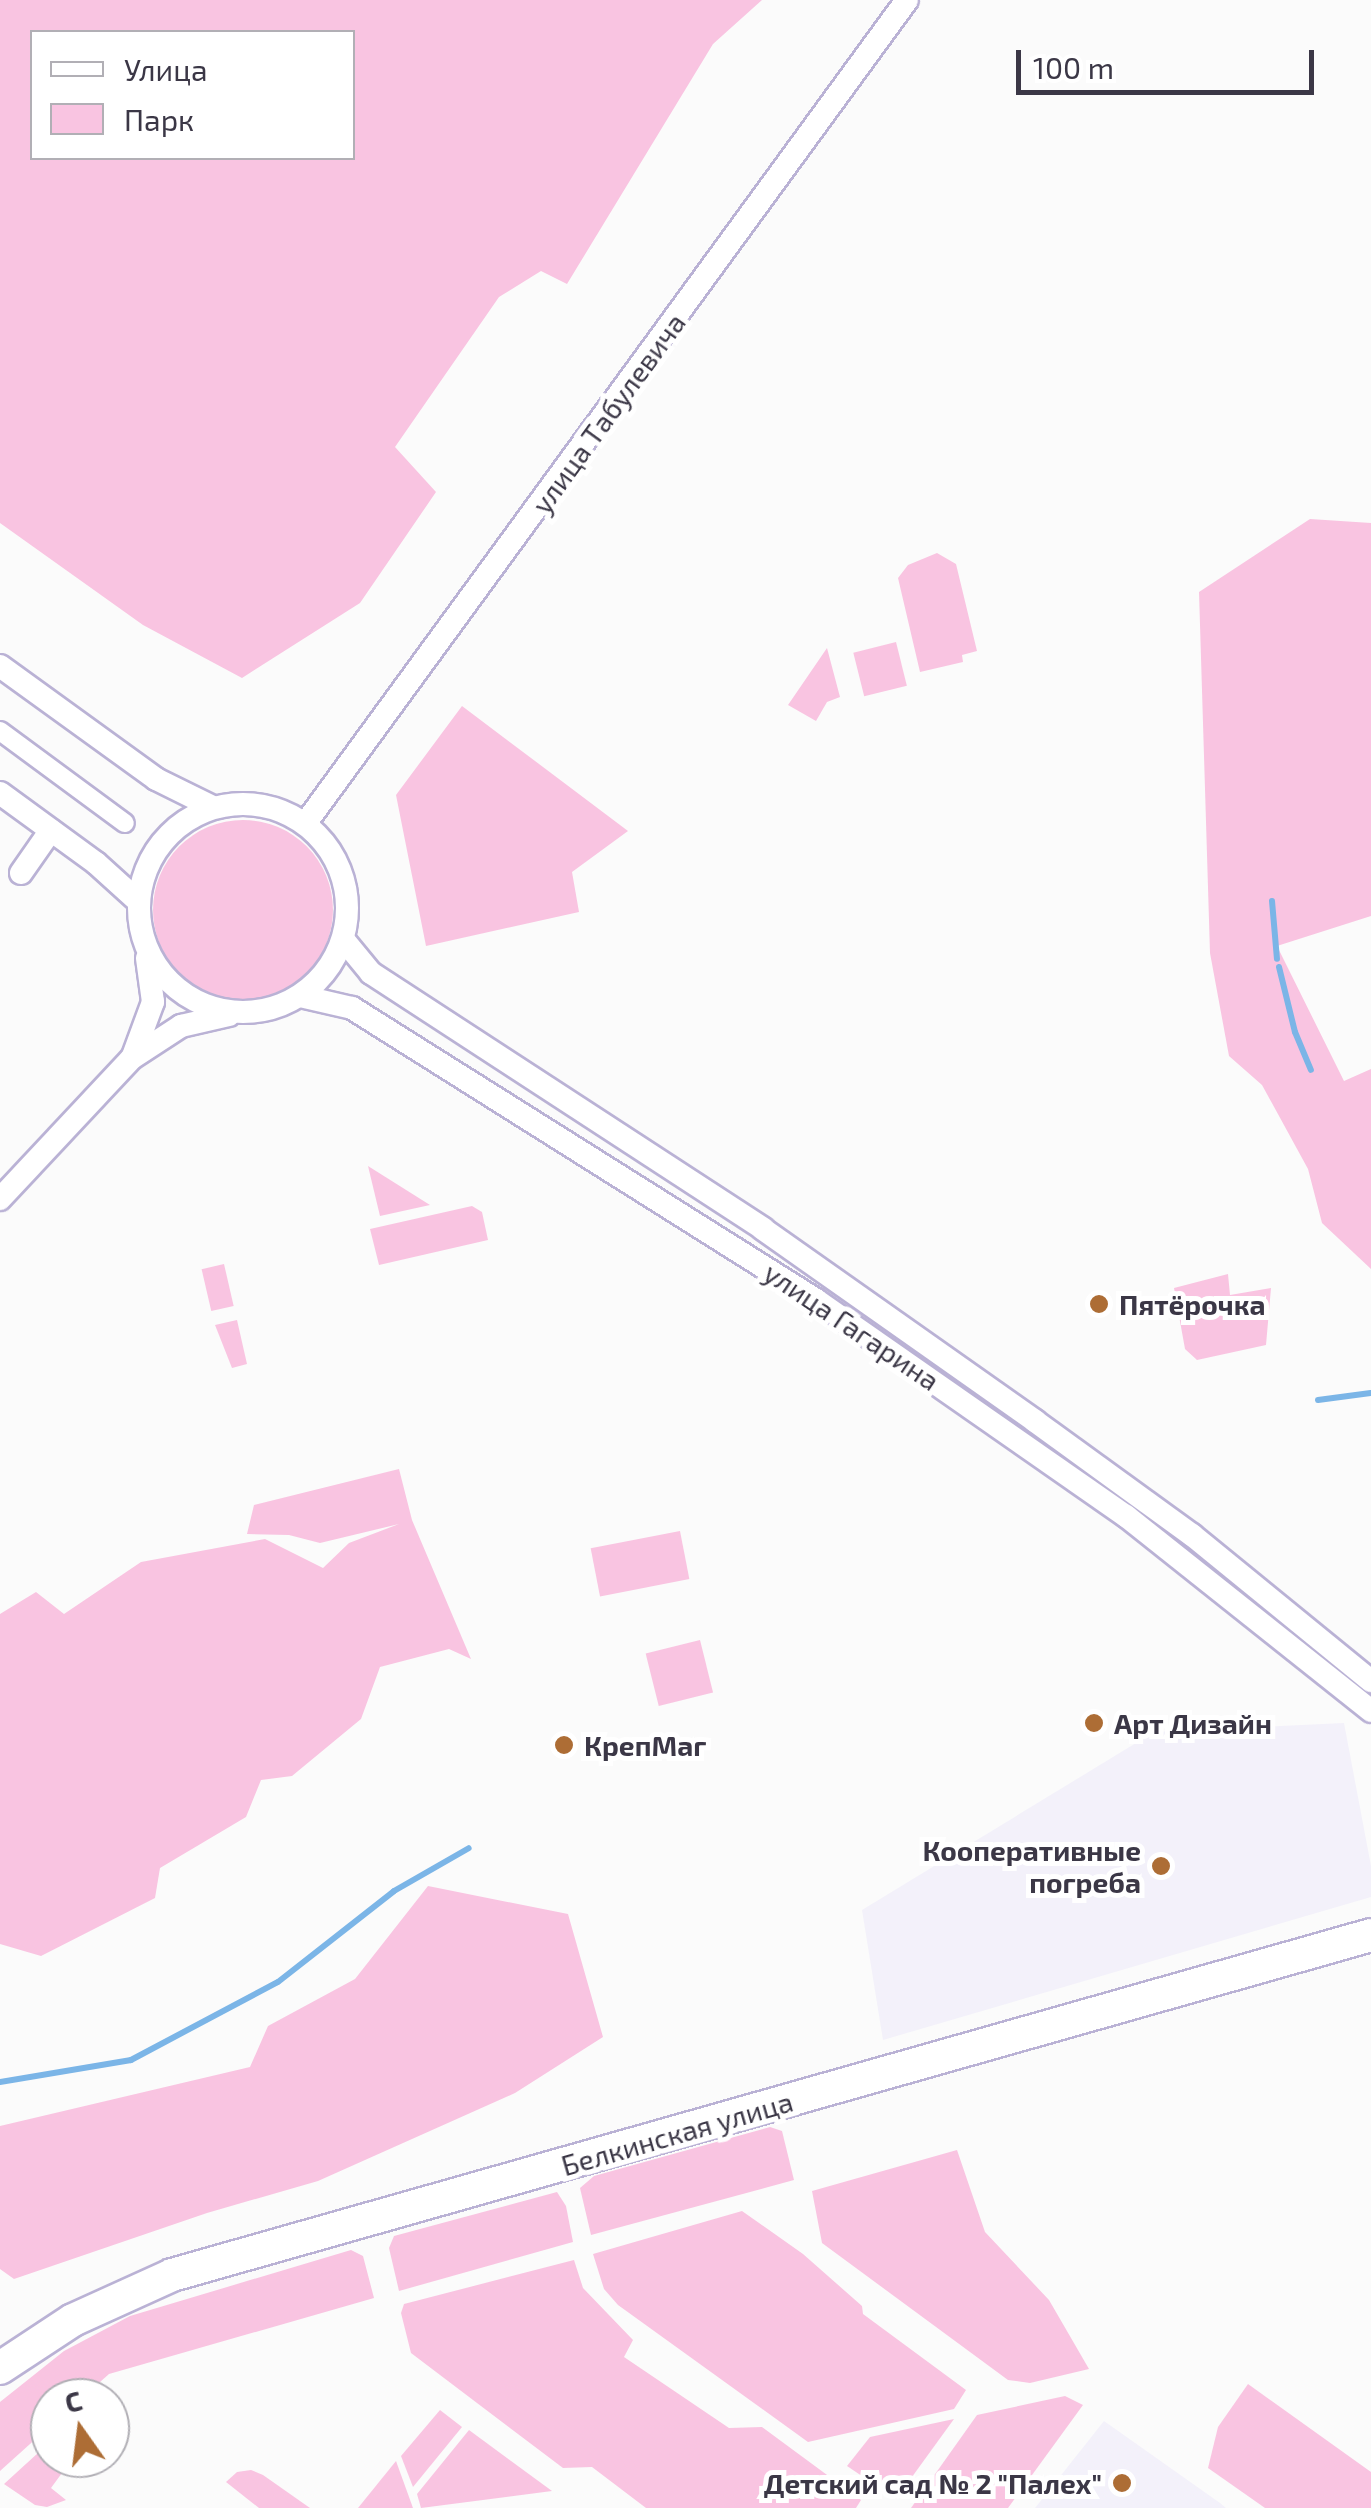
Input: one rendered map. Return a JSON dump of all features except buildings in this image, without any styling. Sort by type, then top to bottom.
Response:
[{"type":"main road","name":"Белкинская улица","points":[[0,2368],[72,2320],[172,2275],[1371,1935]]},
{"type":"street","name":"улица Табулевича","points":[[305,824],[907,0]]},
{"type":"street","points":[[0,666],[156,778],[213,807]]},
{"type":"street","points":[[0,730],[125,822]]},
{"type":"street","points":[[0,793],[138,901]]},
{"type":"street","points":[[0,1199],[132,1058],[180,1026],[270,1010],[300,996],[326,972],[343,939],[348,914],[342,876],[324,841],[305,824],[277,808],[245,803],[213,807],[184,821],[160,842],[144,870],[138,901],[153,1002],[132,1058]]},
{"type":"street","points":[[21,873],[50,830]]},
{"type":"street","name":"улица Гагарина","points":[[343,939],[371,974],[763,1230],[1036,1420],[1192,1535],[1371,1681]]},
{"type":"street","points":[[146,949],[173,987],[204,1005],[238,1013]]},
{"type":"street","name":"улица Гагарина","points":[[300,996],[352,1008],[816,1300],[1126,1516],[1371,1711]]},
{"type":"shaded area","points":[[1344,1723],[1371,1866],[1371,1897],[883,2040],[862,1910],[1154,1732]]},
{"type":"shaded area","name":"Детский сад № 2 \"Палех\"","points":[[1104,2421],[1220,2503],[1226,2508],[1035,2508]]},
{"type":"green space","points":[[0,0],[762,0],[713,44],[567,284],[541,271],[499,297],[395,447],[436,492],[360,603],[242,678],[143,625],[0,523]]},
{"type":"green space","points":[[1310,519],[1371,523],[1371,916],[1277,946],[1344,1081],[1371,1069],[1371,1269],[1322,1223],[1308,1169],[1262,1085],[1229,1056],[1210,953],[1199,592]]},
{"type":"green space","points":[[937,553],[956,564],[977,651],[962,655],[963,662],[920,672],[898,578],[908,565]]},
{"type":"green space","points":[[896,642],[907,686],[864,696],[853,653]]},
{"type":"green space","points":[[827,648],[840,697],[827,702],[816,721],[788,705]]},
{"type":"green space","points":[[462,706],[628,831],[572,872],[579,912],[426,946],[396,795]]},
{"type":"green space","points":[[243,820],[278,826],[307,846],[327,875],[333,910],[327,945],[307,974],[278,994],[243,1000],[208,994],[179,974],[159,945],[153,910],[159,875],[179,846],[208,826]]},
{"type":"green space","points":[[368,1166],[430,1205],[380,1216]]},
{"type":"green space","points":[[472,1206],[482,1212],[488,1240],[379,1265],[370,1229]]},
{"type":"green space","points":[[224,1264],[234,1306],[211,1311],[202,1269]]},
{"type":"green space","points":[[1228,1274],[1230,1295],[1271,1288],[1266,1345],[1197,1360],[1185,1349],[1174,1288]]},
{"type":"green space","points":[[237,1320],[247,1364],[232,1368],[215,1325]]},
{"type":"green space","points":[[399,1469],[412,1520],[471,1659],[449,1649],[380,1667],[361,1719],[292,1776],[261,1780],[246,1817],[160,1868],[155,1898],[41,1956],[0,1944],[0,1614],[36,1592],[64,1614],[141,1562],[265,1539],[323,1568],[349,1543],[399,1524],[320,1543],[289,1535],[247,1534],[254,1505]]},
{"type":"green space","points":[[680,1531],[689,1579],[600,1596],[591,1548]]},
{"type":"green space","points":[[700,1640],[713,1692],[659,1706],[646,1654]]},
{"type":"green space","points":[[428,1886],[568,1914],[603,2037],[515,2093],[318,2181],[207,2213],[14,2279],[0,2269],[0,2126],[250,2067],[268,2026],[355,1979]]},
{"type":"green space","points":[[770,2127],[782,2131],[794,2180],[591,2235],[580,2188],[594,2176]]},
{"type":"green space","points":[[957,2150],[985,2232],[1049,2300],[1089,2369],[1030,2383],[1008,2380],[822,2243],[812,2191]]},
{"type":"green space","points":[[557,2192],[566,2206],[573,2242],[399,2291],[389,2248],[394,2236]]},
{"type":"green space","points":[[742,2211],[803,2254],[862,2306],[863,2314],[966,2390],[954,2409],[808,2442],[618,2305],[604,2289],[593,2254]]},
{"type":"green space","points":[[351,2250],[363,2256],[374,2298],[104,2378],[30,2378],[64,2351],[130,2316]]},
{"type":"green space","points":[[574,2260],[583,2288],[633,2340],[624,2357],[729,2428],[762,2427],[861,2500],[856,2508],[646,2508],[592,2467],[563,2468],[411,2353],[401,2313],[404,2304]]},
{"type":"green space","points":[[30,2378],[30,2444],[0,2471],[0,2402]]},
{"type":"green space","points":[[1248,2384],[1371,2472],[1371,2508],[1265,2508],[1208,2468],[1218,2427]]},
{"type":"green space","points":[[1065,2396],[1083,2405],[1008,2508],[911,2508],[977,2415]]},
{"type":"green space","points":[[440,2410],[462,2427],[413,2487],[401,2456]]},
{"type":"green space","points":[[954,2419],[896,2499],[847,2466],[870,2437]]},
{"type":"green space","points":[[469,2430],[552,2491],[421,2508],[417,2494]]},
{"type":"green space","points":[[30,2460],[30,2478],[58,2478],[51,2488],[66,2500],[47,2507],[35,2505],[4,2484]]},
{"type":"green space","points":[[396,2461],[413,2508],[358,2508]]},
{"type":"green space","points":[[251,2470],[310,2508],[259,2508],[226,2482],[237,2472]]},
{"type":"waterway","points":[[1272,901],[1277,959]]},
{"type":"waterway","points":[[1279,967],[1295,1032],[1311,1070]]},
{"type":"waterway","points":[[1318,1400],[1371,1393]]},
{"type":"waterway","points":[[0,2082],[131,2060],[278,1982],[394,1891],[469,1848]]},
{"type":"place","name":"Пятёрочка","points":[[1099,1304]]},
{"type":"place","name":"Арт Дизайн","points":[[1094,1723]]},
{"type":"place","name":"КрепМаг","points":[[564,1745]]},
{"type":"place","name":"Кооперативные погреба","points":[[1161,1866]]},
{"type":"place","name":"Детский сад № 2 \"Палех\"","points":[[1122,2483]]}]
